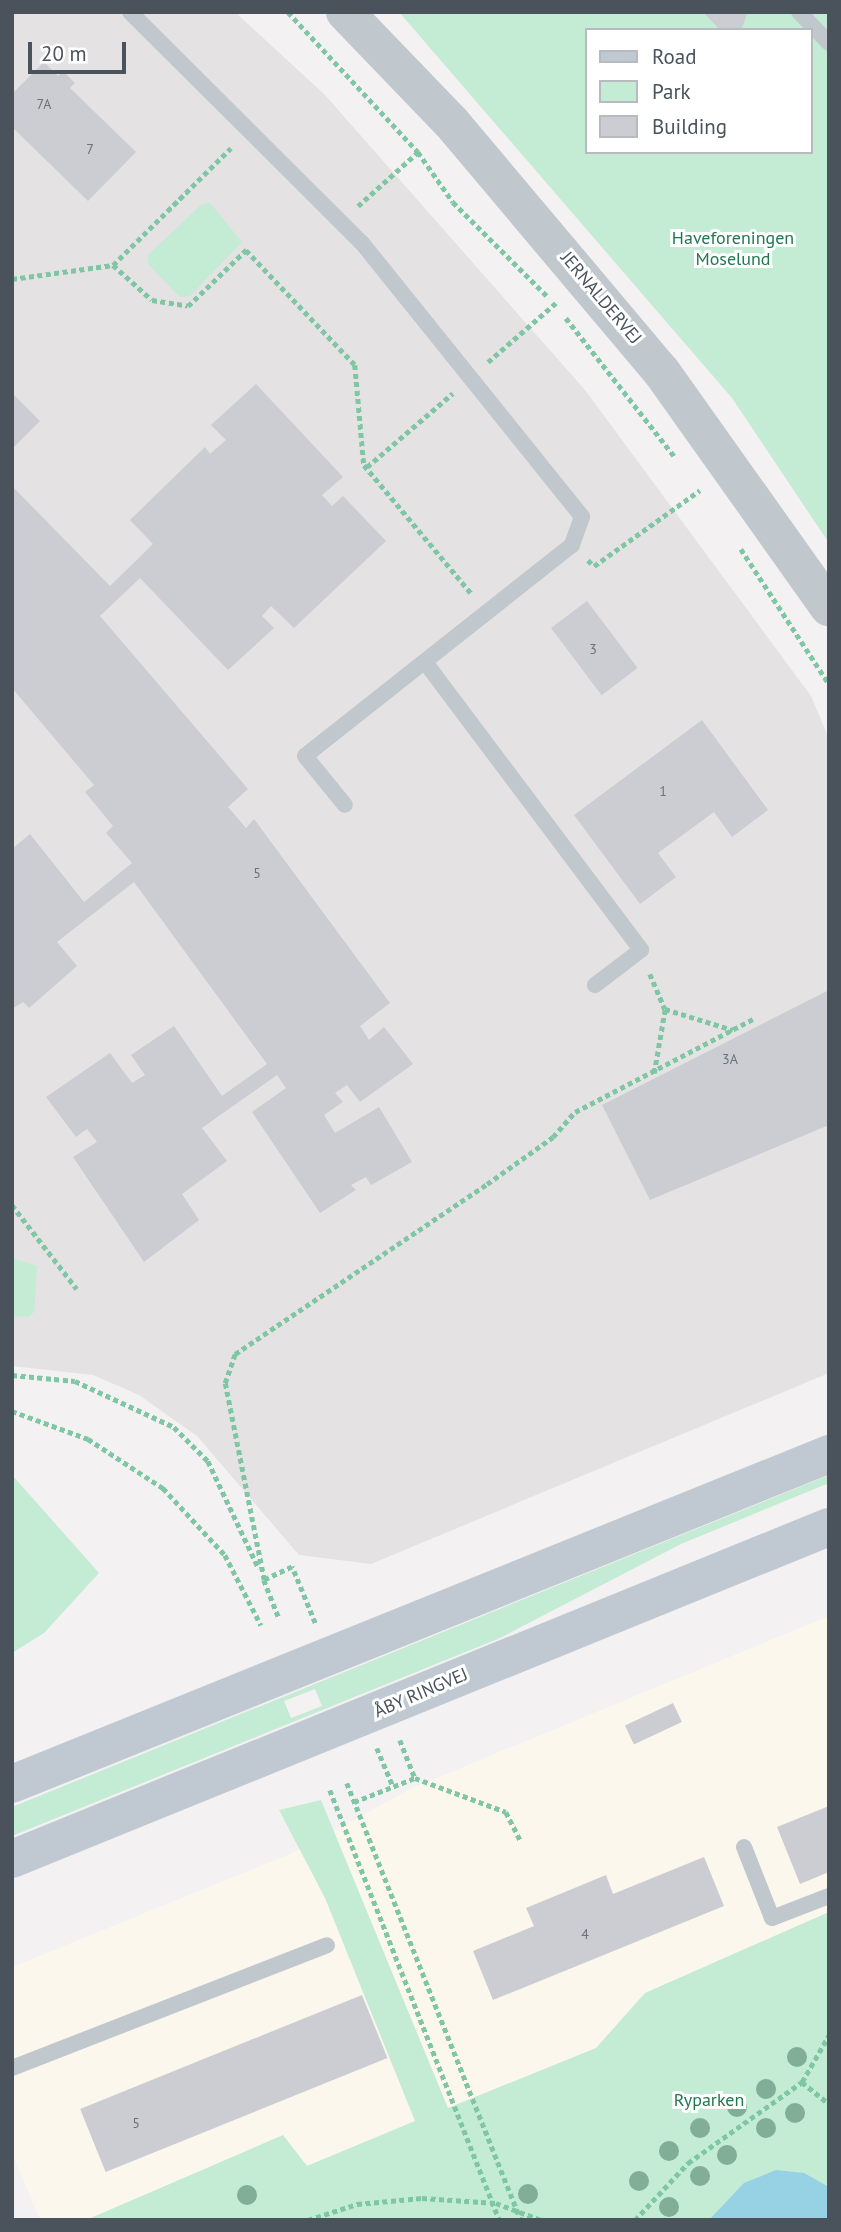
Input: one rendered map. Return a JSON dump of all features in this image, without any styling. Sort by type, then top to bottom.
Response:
[{"type":"main road","points":[[12,1784],[829,1454]]},
{"type":"main road","name":"ÅBY RINGVEJ","points":[[12,1859],[829,1527]]},
{"type":"street","name":"JERNALDERVEJ","points":[[345,12],[450,121],[586,279],[725,455],[829,607]]},
{"type":"lane","points":[[130,12],[340,222],[472,377],[582,517],[572,545],[305,756],[345,805]]},
{"type":"lane","points":[[799,12],[829,43]]},
{"type":"lane","points":[[425,662],[641,950],[595,985]]},
{"type":"lane","points":[[744,1847],[772,1918],[829,1896]]},
{"type":"lane","points":[[12,2068],[327,1945]]},
{"type":"path","points":[[288,12],[418,152],[453,202],[555,304],[684,470]]},
{"type":"path","points":[[340,222],[450,121]]},
{"type":"path","points":[[12,279],[113,265],[249,131]]},
{"type":"path","points":[[113,265],[152,300],[188,306],[246,250],[355,365],[367,467],[489,613]]},
{"type":"path","points":[[367,467],[586,279]]},
{"type":"path","points":[[692,480],[708,501]]},
{"type":"path","points":[[572,545],[594,566],[700,490]]},
{"type":"path","points":[[738,546],[829,684]]},
{"type":"path","points":[[641,950],[665,1009],[654,1074]]},
{"type":"path","points":[[665,1009],[733,1031]]},
{"type":"path","points":[[264,1580],[225,1383],[235,1354],[487,1184],[553,1137],[575,1112],[654,1074],[753,1019]]},
{"type":"path","points":[[12,1205],[77,1289]]},
{"type":"path","points":[[12,1375],[85,1384],[174,1427],[208,1461],[279,1618]]},
{"type":"path","points":[[12,1412],[88,1439],[163,1488],[225,1555],[261,1625]]},
{"type":"path","points":[[264,1580],[292,1567],[311,1613]]},
{"type":"path","points":[[386,1707],[415,1778]]},
{"type":"path","points":[[380,1756],[393,1786]]},
{"type":"path","points":[[354,1802],[415,1778],[506,1812],[521,1841]]},
{"type":"path","points":[[347,1783],[519,2208],[521,2220]]},
{"type":"path","points":[[330,1790],[496,2203],[499,2220]]},
{"type":"path","points":[[635,2220],[688,2163],[802,2082],[829,2035]]},
{"type":"path","points":[[802,2082],[829,2104]]},
{"type":"path","points":[[308,2220],[357,2204],[422,2198],[496,2203],[519,2208],[541,2220]]},
{"type":"shaded area","points":[[12,12],[235,12],[325,95],[585,390],[811,696],[829,739],[829,1373],[371,1564],[299,1555],[197,1436],[139,1395],[93,1375],[12,1366]]},
{"type":"shaded area","points":[[829,1616],[829,1912],[646,1993],[596,2048],[307,2166],[86,2220],[40,2220],[12,2153],[12,1967],[297,1851],[412,1788]]},
{"type":"green space","name":"Haveforeningen Moselund","points":[[399,12],[829,12],[829,543],[732,398]]},
{"type":"green space","points":[[210,203],[242,242],[190,296],[180,297],[148,264],[148,255],[202,204]]},
{"type":"green space","points":[[12,1258],[37,1266],[34,1312],[28,1317],[12,1316]]},
{"type":"green space","points":[[12,1475],[99,1573],[44,1633],[12,1653]]},
{"type":"green space","points":[[829,1475],[829,1483],[681,1544],[500,1638],[12,1836],[12,1807]],"holes":[[[315,1689],[322,1706],[291,1718],[284,1701]]]},
{"type":"green space","name":"Ryparken","points":[[321,1800],[448,2108],[596,2048],[645,1993],[829,1912],[829,2220],[86,2220],[283,2135],[307,2166],[415,2121],[325,1898],[279,1810]]},
{"type":"water","points":[[776,2170],[804,2173],[829,2187],[829,2220],[709,2220],[744,2183]]},
{"type":"building","points":[[703,12],[748,12],[742,28],[718,28]]},
{"type":"building","points":[[44,62],[58,76],[63,71],[75,83],[70,88],[136,152],[88,201],[12,127],[12,94]]},
{"type":"building","points":[[256,384],[343,477],[322,495],[332,506],[343,496],[386,541],[294,628],[271,606],[262,616],[274,628],[228,670],[140,578],[100,616],[248,789],[228,807],[246,828],[254,819],[390,1003],[360,1026],[369,1040],[384,1027],[413,1064],[360,1102],[347,1085],[335,1093],[343,1102],[324,1115],[335,1133],[379,1107],[412,1162],[371,1185],[366,1177],[351,1185],[356,1190],[320,1213],[252,1112],[286,1088],[277,1075],[202,1128],[227,1161],[182,1194],[199,1220],[144,1262],[73,1157],[97,1142],[87,1129],[76,1137],[46,1097],[110,1053],[132,1083],[145,1075],[131,1055],[174,1026],[222,1096],[267,1064],[134,882],[57,942],[77,966],[29,1008],[23,1002],[12,1009],[12,849],[30,834],[84,902],[132,863],[106,833],[113,826],[85,792],[94,785],[12,688],[12,486],[110,586],[153,544],[130,520],[205,447],[210,454],[226,440],[211,425]]},
{"type":"building","points":[[12,393],[40,421],[12,449]]},
{"type":"building","points":[[587,601],[638,668],[602,695],[551,628]]},
{"type":"building","points":[[702,720],[768,810],[732,837],[714,812],[658,853],[676,877],[640,904],[574,815]]},
{"type":"building","points":[[829,990],[829,1125],[650,1200],[602,1105]]},
{"type":"building","points":[[673,1703],[682,1722],[634,1744],[625,1725]]},
{"type":"building","points":[[829,1806],[829,1872],[800,1884],[777,1827]]},
{"type":"building","points":[[704,1857],[724,1906],[493,2000],[473,1951],[534,1926],[526,1908],[606,1875],[613,1894]]},
{"type":"building","points":[[362,1995],[387,2058],[106,2172],[80,2109]]}]
